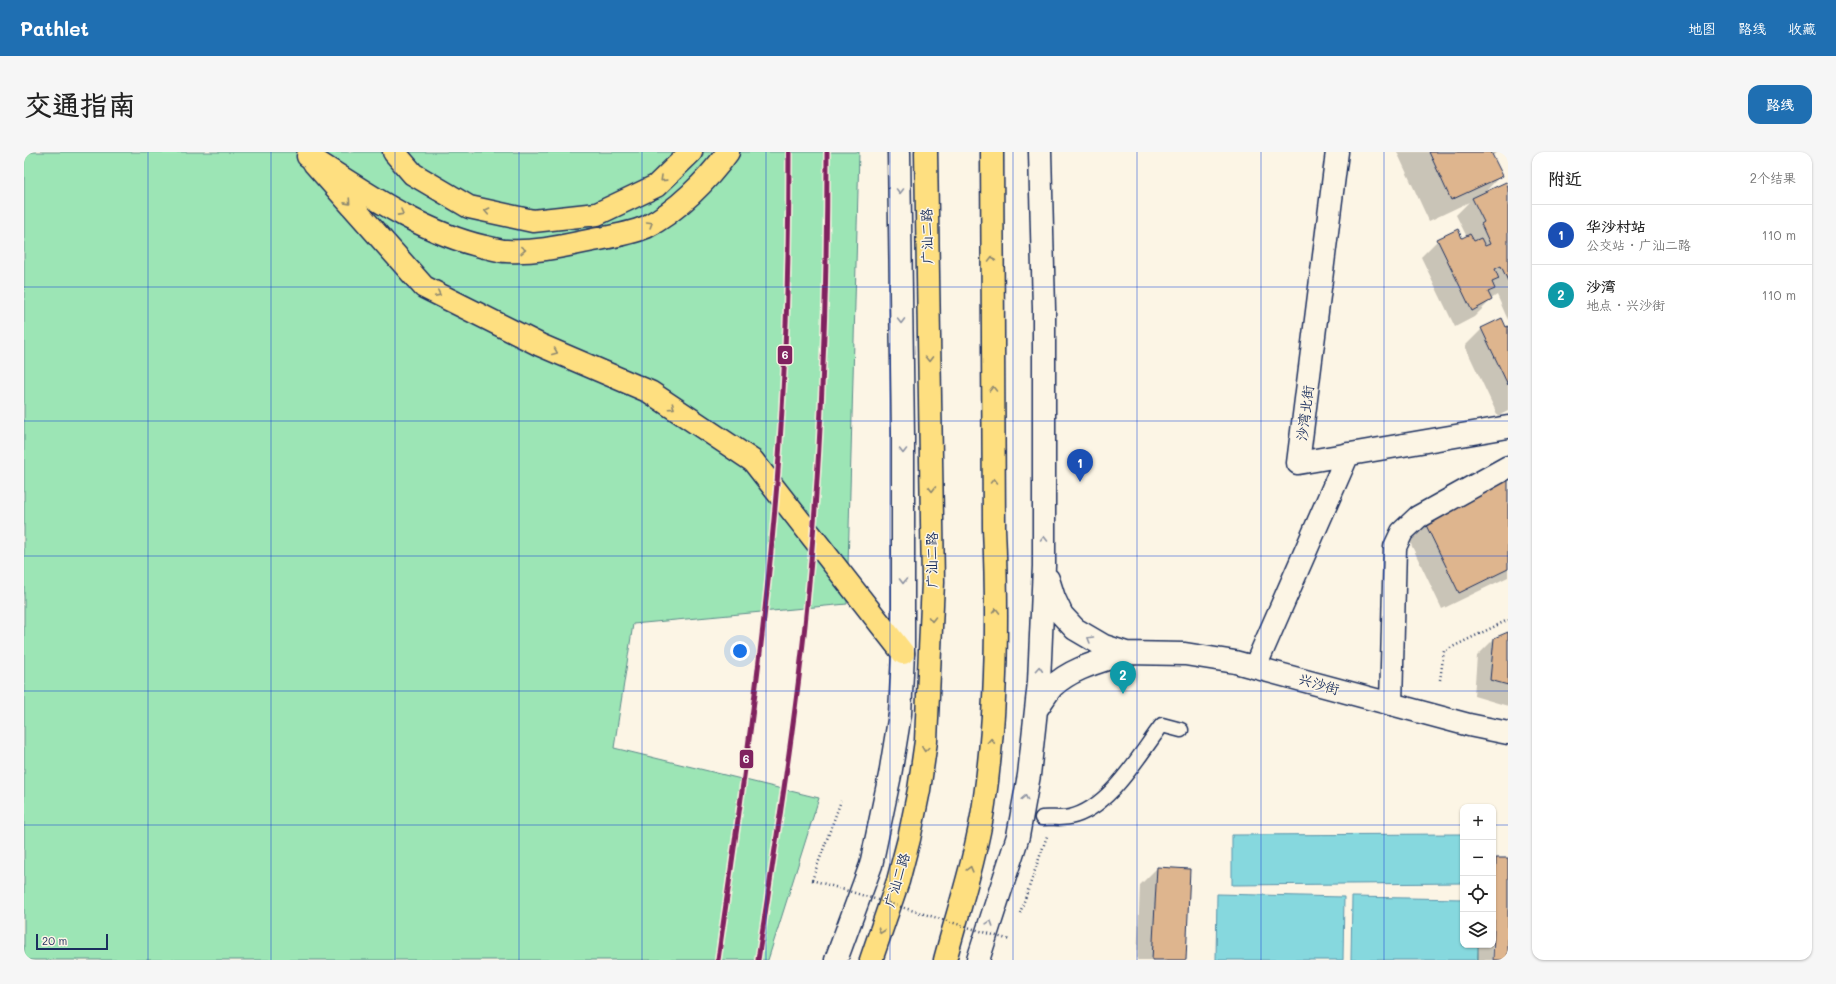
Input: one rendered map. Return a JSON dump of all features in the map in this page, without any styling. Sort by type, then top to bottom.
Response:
[{"type":"main road","points":[[394,152],[413,174],[469,207],[533,221],[598,214],[656,186],[691,152]]},
{"type":"main road","points":[[305,154],[378,200],[423,226],[467,243],[505,251],[544,250],[608,237],[645,227],[676,207],[717,168],[728,152]]},
{"type":"main road","name":"广汕二路","points":[[871,960],[898,880],[919,790],[926,741],[929,689],[932,530],[926,152]]},
{"type":"main road","points":[[945,960],[973,858],[984,805],[990,750],[996,639],[997,586],[994,520],[992,152]]},
{"type":"main road","points":[[305,154],[424,287],[540,345],[650,392],[752,461],[904,653]]},
{"type":"street","points":[[836,960],[871,865],[890,775],[900,714],[904,653],[900,152]]},
{"type":"street","points":[[978,960],[1018,836],[1029,775],[1043,621],[1044,309],[1040,152]]},
{"type":"street","name":"沙湾北街","points":[[1337,152],[1298,463],[1508,427]]},
{"type":"street","points":[[1255,667],[1348,454]]},
{"type":"street","points":[[1392,704],[1395,547],[1402,532],[1418,518],[1508,467]]},
{"type":"street","points":[[1044,566],[1054,598],[1060,609],[1075,629],[1104,646],[1126,652]]},
{"type":"street","points":[[1035,710],[1053,687],[1071,674],[1090,665],[1126,652]]},
{"type":"street","name":"兴沙街","points":[[1126,652],[1184,654],[1255,667],[1469,725],[1508,733]]},
{"type":"lane","points":[[1042,818],[1070,817],[1091,809],[1109,795],[1162,725],[1181,730]]},
{"type":"path","points":[[1440,680],[1444,651],[1508,620]]},
{"type":"path","points":[[840,801],[812,880],[1010,940],[1013,933]]},
{"type":"path","points":[[1018,919],[1048,833]]},
{"type":"green space","points":[[24,152],[859,152],[847,604],[633,624],[614,748],[819,798],[768,960],[24,960]]},
{"type":"water","points":[[1460,834],[1460,883],[1232,885],[1232,835]]},
{"type":"water","points":[[1217,894],[1344,897],[1343,960],[1216,960]]},
{"type":"water","points":[[1352,897],[1460,899],[1460,948],[1478,948],[1478,960],[1351,960]]},
{"type":"building","points":[[1429,152],[1491,152],[1503,176],[1451,200]]},
{"type":"building","points":[[1506,182],[1508,187],[1508,281],[1501,266],[1495,269],[1499,279],[1492,282],[1495,289],[1488,292],[1492,300],[1472,311],[1437,239],[1458,229],[1462,238],[1470,234],[1474,241],[1481,238],[1485,246],[1490,244],[1481,224],[1484,222],[1472,198]]},
{"type":"building","points":[[1502,318],[1506,327],[1508,326],[1508,385],[1481,328]]},
{"type":"building","points":[[1508,480],[1508,569],[1459,593],[1424,521]]},
{"type":"building","points":[[1508,632],[1508,685],[1490,680],[1494,638]]},
{"type":"building","points":[[1496,858],[1508,858],[1508,960],[1493,960],[1493,948],[1496,948]]},
{"type":"building","points":[[1157,867],[1190,869],[1186,960],[1152,960]]},
{"type":"transit line","name":"6","points":[[718,960],[742,795],[763,629],[774,519],[786,336],[789,152]]},
{"type":"transit line","name":"6","points":[[758,960],[795,709],[811,566],[822,389],[826,270],[827,152]]},
{"type":"place","name":"华沙村站","points":[[1080,482]]},
{"type":"place","name":"沙湾","points":[[1123,694]]}]
